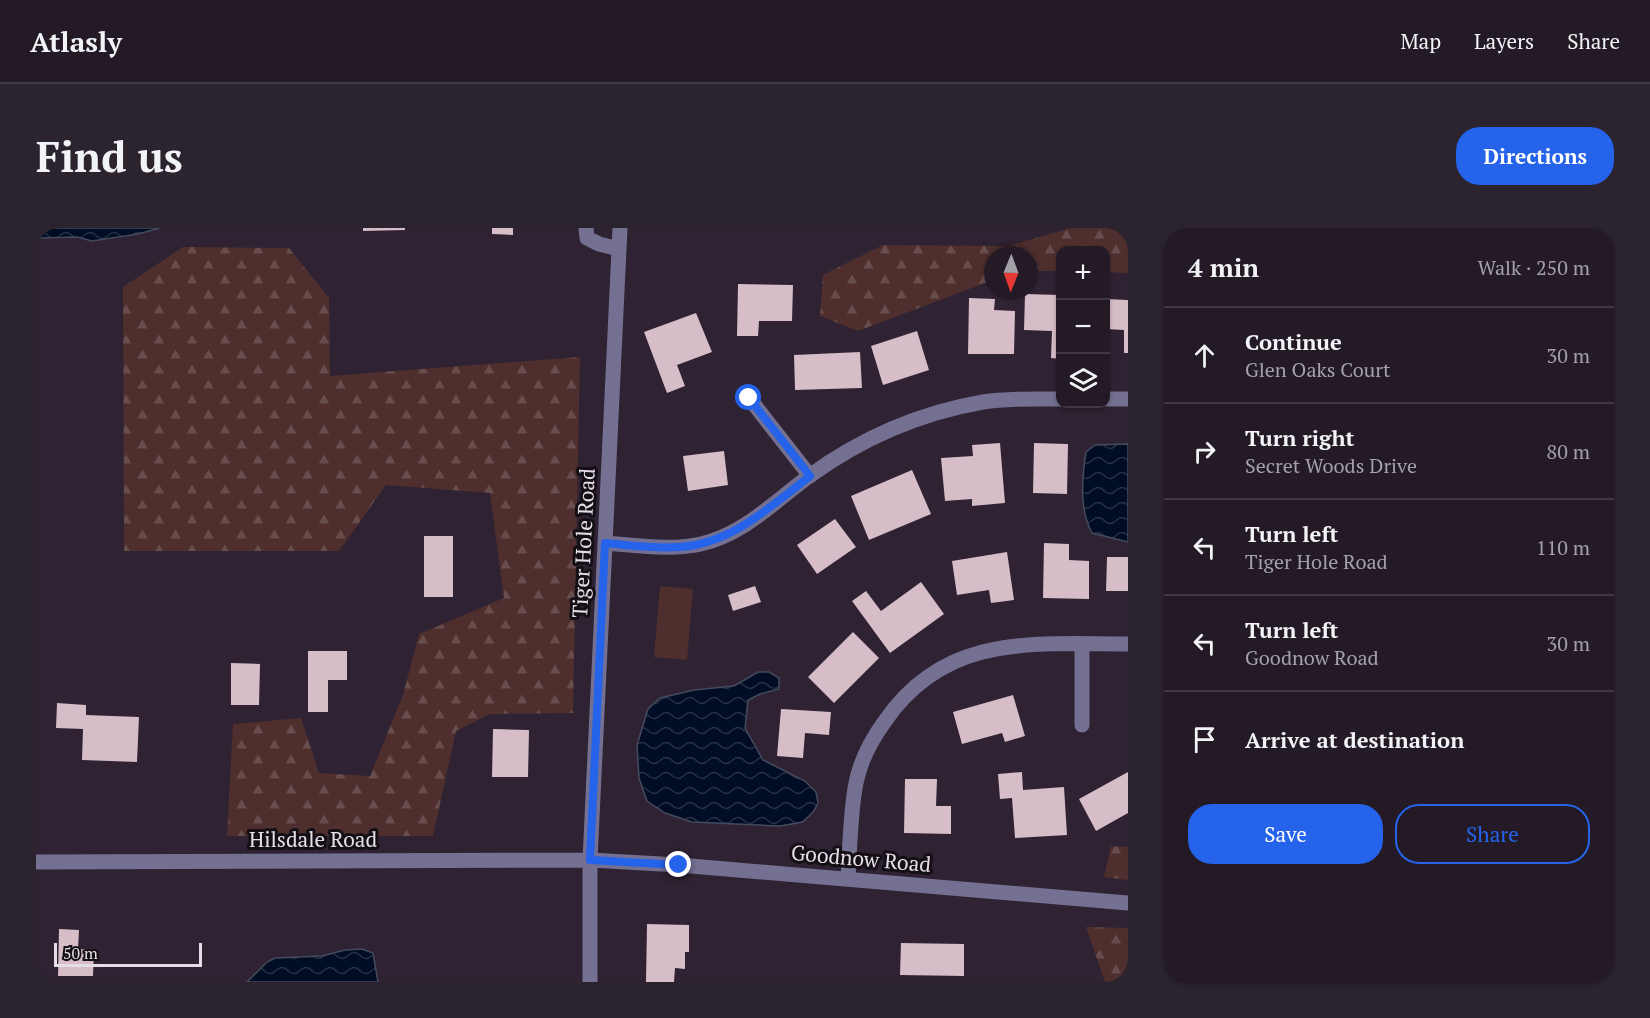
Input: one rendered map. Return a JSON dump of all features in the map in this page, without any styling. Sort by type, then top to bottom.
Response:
[{"type":"street","points":[[586,228],[588,237],[599,244],[620,249]]},
{"type":"street","name":"Tiger Hole Road","points":[[590,982],[590,860],[621,228]]},
{"type":"street","points":[[749,398],[810,476]]},
{"type":"street","points":[[605,543],[678,547],[702,543],[726,535],[750,523],[810,476],[859,444],[894,428],[937,412],[985,402],[1056,399]]},
{"type":"street","points":[[1110,399],[1128,399]]},
{"type":"street","points":[[848,879],[856,783],[863,760],[892,711],[914,687],[938,670],[965,657],[992,649],[1024,644],[1128,644]]},
{"type":"street","points":[[1082,644],[1082,725]]},
{"type":"street","name":"Hilsdale Road","points":[[36,862],[590,860]]},
{"type":"street","name":"Goodnow Road","points":[[590,860],[1128,903]]},
{"type":"green space","points":[[1071,228],[1128,228],[1128,273],[1110,272],[1110,246],[1056,246],[1056,271],[1038,271],[1038,246],[1008,246]]},
{"type":"green space","points":[[883,245],[1008,246],[984,246],[984,283],[858,331],[820,316],[823,275]]},
{"type":"green space","points":[[183,247],[289,248],[329,298],[330,376],[580,357],[573,713],[490,714],[456,731],[433,836],[227,836],[233,724],[301,718],[319,773],[370,776],[403,695],[419,634],[504,598],[490,493],[386,485],[339,551],[124,551],[123,287]]},
{"type":"green space","points":[[660,586],[693,589],[687,660],[654,657]]},
{"type":"green space","points":[[1111,846],[1128,847],[1128,880],[1104,877]]},
{"type":"green space","points":[[1086,927],[1128,928],[1128,982],[1105,982]]},
{"type":"water","points":[[36,228],[160,228],[92,241],[77,237],[38,238]]},
{"type":"water","points":[[1128,444],[1128,542],[1092,533],[1083,504],[1083,472],[1086,452],[1095,445]]},
{"type":"water","points":[[758,672],[769,672],[779,678],[779,689],[748,700],[745,728],[763,760],[805,781],[816,792],[818,803],[813,812],[803,822],[780,826],[692,822],[665,813],[647,801],[639,778],[637,745],[648,709],[660,698],[694,690],[734,686]]},
{"type":"water","points":[[362,949],[373,953],[378,982],[247,982],[267,962],[275,958],[322,956],[345,950]]},
{"type":"building","points":[[363,228],[405,228],[405,230],[363,231]]},
{"type":"building","points":[[492,228],[513,228],[513,235],[492,234]]},
{"type":"building","points":[[738,284],[793,285],[792,321],[759,321],[758,336],[737,336]]},
{"type":"building","points":[[1038,294],[1056,295],[1056,359],[1051,358],[1052,331],[1024,330],[1025,300],[1038,300]]},
{"type":"building","points":[[969,298],[995,300],[994,310],[1015,311],[1014,354],[968,354]]},
{"type":"building","points":[[1110,299],[1128,300],[1128,353],[1124,353],[1124,330],[1110,329]]},
{"type":"building","points":[[696,313],[712,352],[677,365],[685,386],[667,393],[644,332]]},
{"type":"building","points":[[917,331],[929,370],[883,385],[871,346]]},
{"type":"building","points":[[860,352],[862,388],[795,390],[794,355]]},
{"type":"building","points":[[1000,443],[1005,503],[972,506],[972,499],[945,501],[941,458],[973,456],[972,445]]},
{"type":"building","points":[[1034,443],[1068,444],[1067,494],[1033,493]]},
{"type":"building","points":[[724,451],[728,485],[688,491],[683,456]]},
{"type":"building","points":[[912,470],[931,514],[869,540],[851,496]]},
{"type":"building","points":[[835,519],[856,547],[817,574],[797,545]]},
{"type":"building","points":[[424,536],[453,536],[453,597],[424,597]]},
{"type":"building","points":[[1044,543],[1069,544],[1069,560],[1089,561],[1089,599],[1043,598]]},
{"type":"building","points":[[1007,552],[1014,600],[991,603],[989,590],[957,595],[952,561]]},
{"type":"building","points":[[1107,557],[1128,557],[1128,591],[1106,591]]},
{"type":"building","points":[[921,582],[944,614],[890,653],[852,601],[866,591],[881,611]]},
{"type":"building","points":[[755,586],[761,602],[733,611],[728,595]]},
{"type":"building","points":[[853,632],[879,658],[834,703],[808,677]]},
{"type":"building","points":[[308,651],[347,651],[347,680],[328,680],[328,712],[308,712]]},
{"type":"building","points":[[231,663],[260,664],[259,705],[231,705]]},
{"type":"building","points":[[1013,695],[1025,736],[1005,742],[1002,733],[962,744],[953,712]]},
{"type":"building","points":[[57,703],[86,705],[86,715],[139,717],[137,762],[82,760],[83,729],[56,728]]},
{"type":"building","points":[[781,709],[831,712],[829,735],[805,733],[803,758],[777,756]]},
{"type":"building","points":[[493,729],[529,730],[528,777],[492,777]]},
{"type":"building","points":[[1022,772],[1023,790],[1064,787],[1067,835],[1015,838],[1012,798],[1000,799],[998,774]]},
{"type":"building","points":[[1128,772],[1128,813],[1096,831],[1079,799]]},
{"type":"building","points":[[905,779],[937,779],[936,806],[951,806],[951,834],[904,833]]},
{"type":"building","points":[[647,924],[689,925],[689,952],[685,952],[685,969],[675,968],[674,982],[646,982]]},
{"type":"building","points":[[59,929],[79,930],[78,949],[94,950],[93,976],[58,976]]},
{"type":"building","points":[[901,943],[964,944],[964,976],[900,975]]},
{"type":"route","points":[[679,865],[590,860],[605,543],[678,547],[702,543],[726,535],[750,523],[810,476],[749,398]]}]
